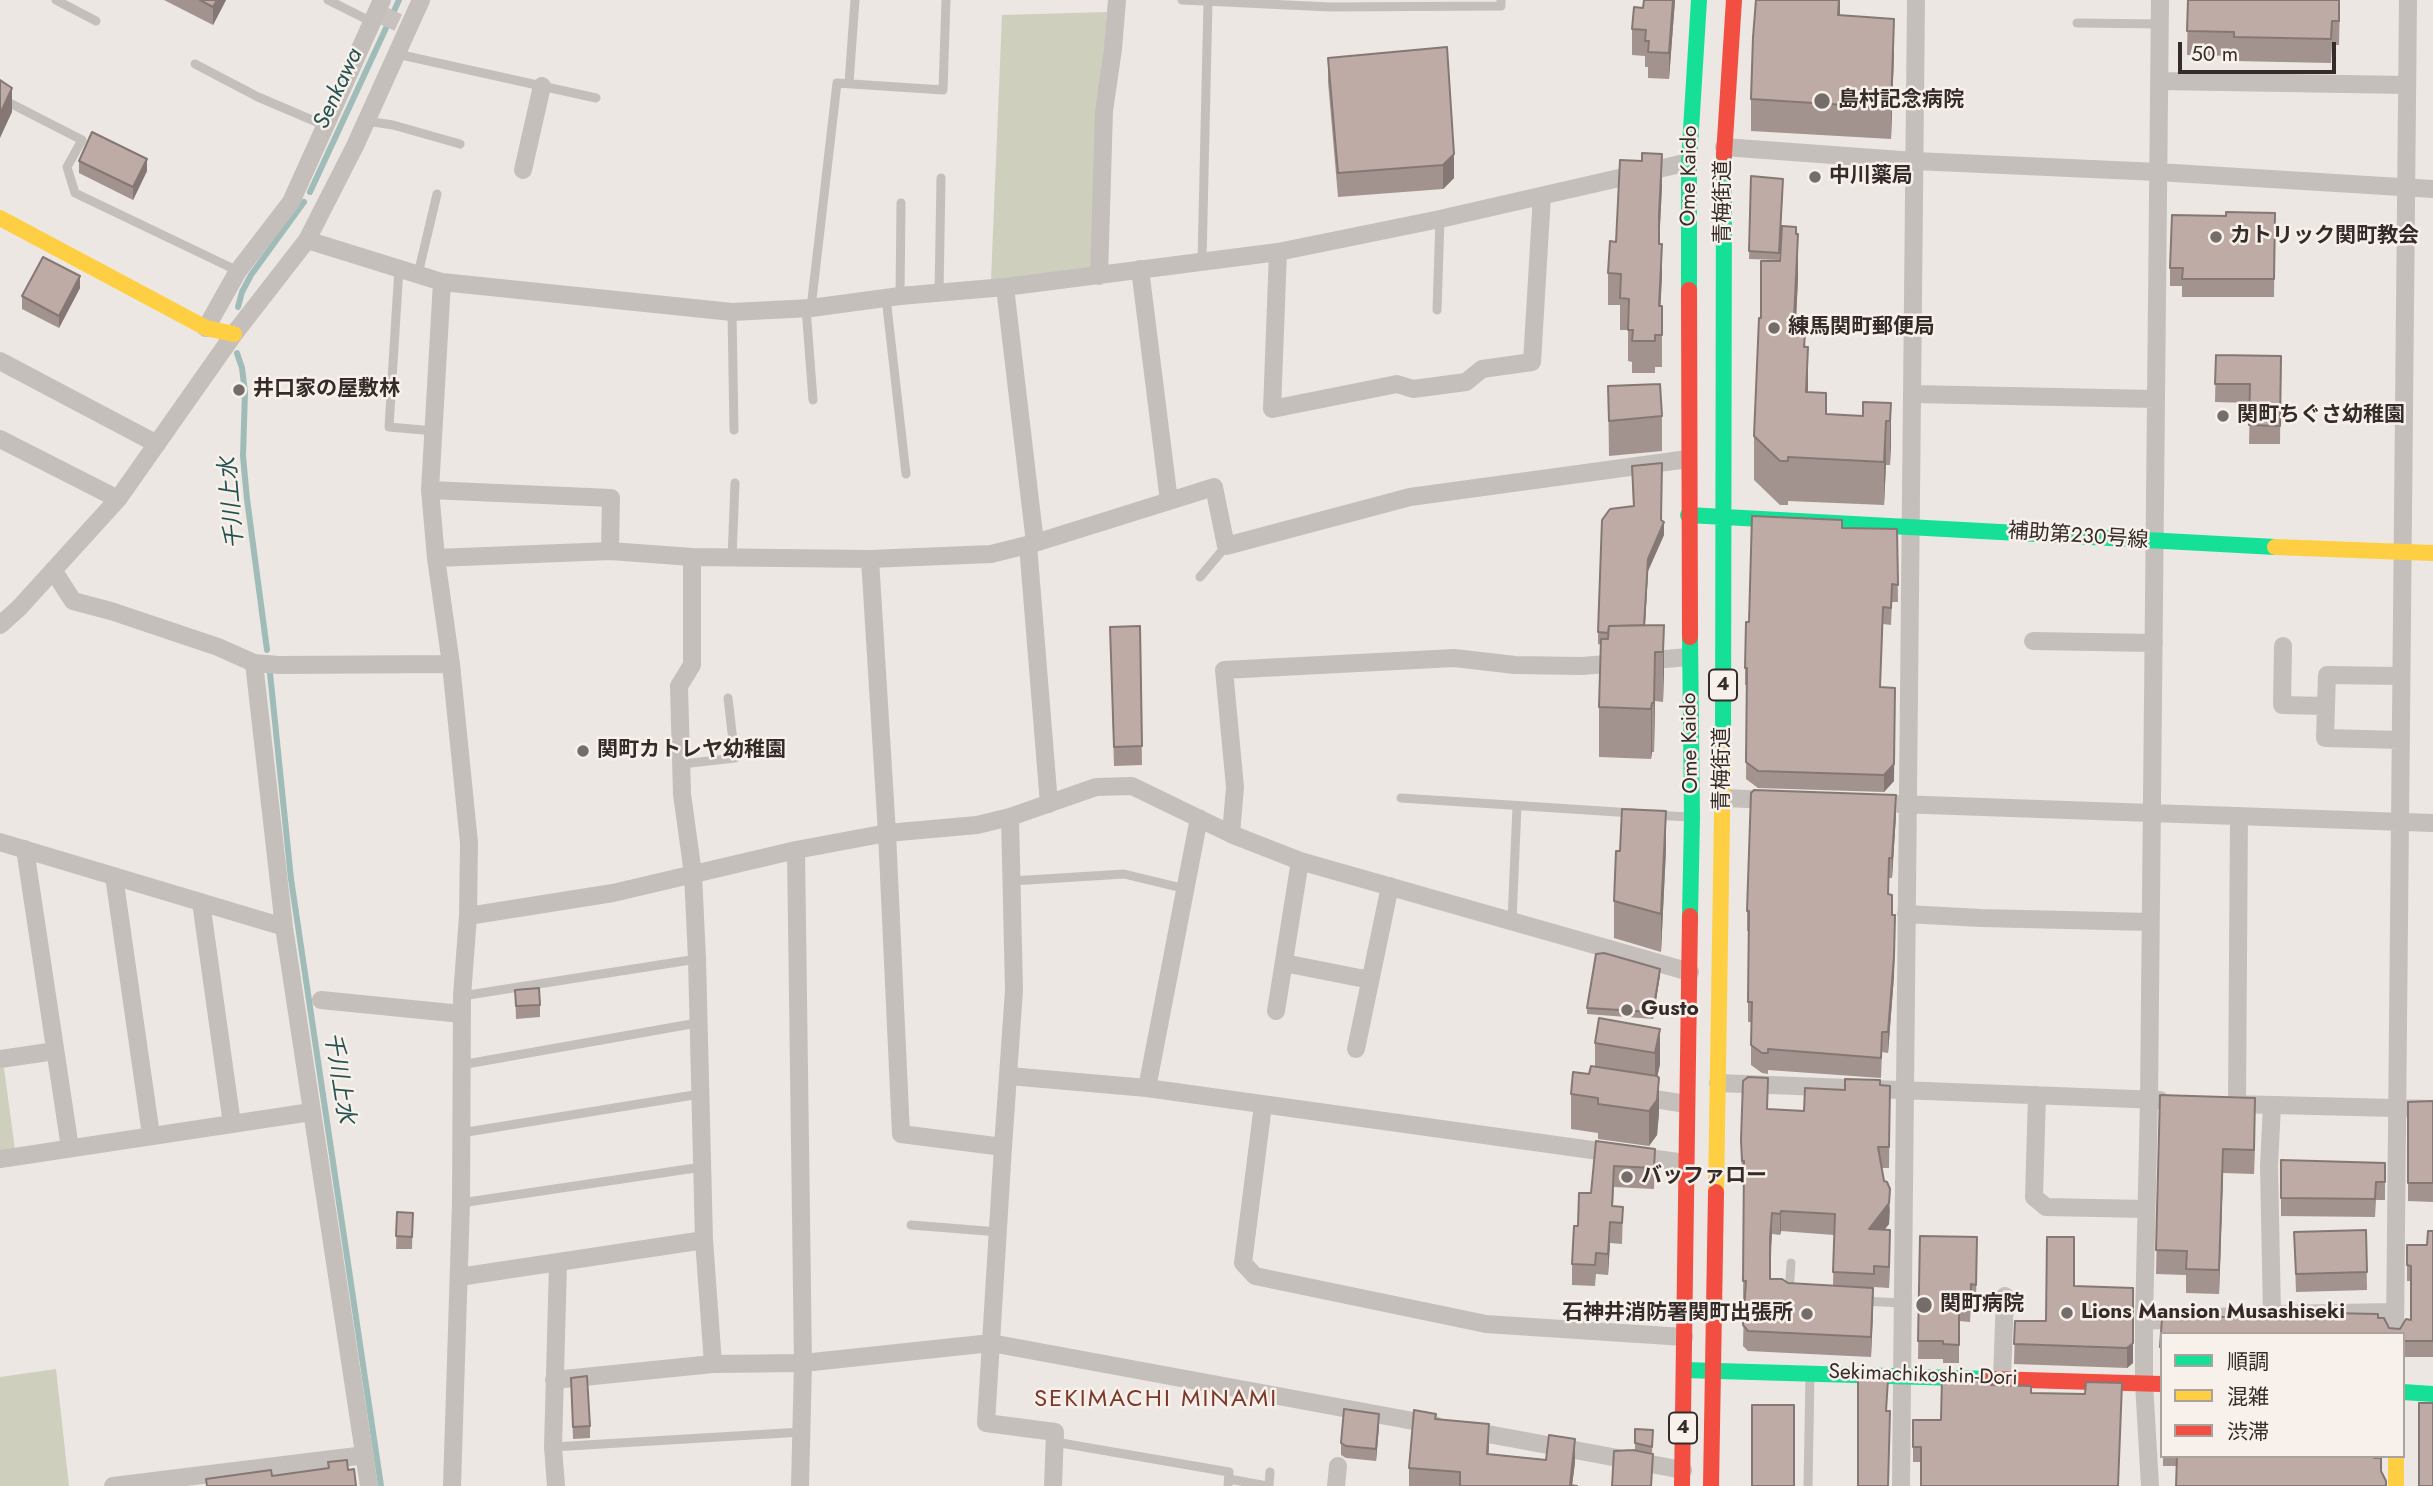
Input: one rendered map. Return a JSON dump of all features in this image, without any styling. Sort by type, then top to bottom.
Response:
[{"type":"main road","name":"Ome Kaido","points":[[1682,1478],[1692,817],[1688,516],[1689,162],[1699,0]]},
{"type":"main road","name":"青梅街道","points":[[1715,1371],[1723,798],[1724,147],[1734,0]]},
{"type":"main road","points":[[0,218],[206,328],[234,334]]},
{"type":"main road","name":"補助第230号線","points":[[1688,516],[1910,526],[2155,542],[2433,553]]},
{"type":"main road","name":"Sekimachikoshin-Dori","points":[[1684,1370],[2153,1383]]},
{"type":"main road","name":"4","points":[[1712,1486],[1715,1371]]},
{"type":"main road","points":[[2405,1392],[2433,1394]]},
{"type":"main road","points":[[2396,1458],[2396,1486]]},
{"type":"street","points":[[0,625],[118,499],[234,334],[307,240],[355,146],[397,54],[405,26],[421,0]]},
{"type":"street","points":[[1098,276],[1104,111],[1117,0]]},
{"type":"street","points":[[1900,1486],[1916,0]]},
{"type":"street","points":[[2150,1486],[2153,1383],[2144,1321],[2149,1100],[2160,0]]},
{"type":"street","points":[[2395,1332],[2388,1170],[2395,1108],[2400,822],[2407,0]]},
{"type":"street","points":[[206,328],[238,271],[291,202],[378,13]]},
{"type":"street","points":[[2159,81],[2407,86]]},
{"type":"street","points":[[523,170],[542,86]]},
{"type":"street","points":[[1724,147],[1915,162],[2158,172],[2433,189]]},
{"type":"street","points":[[307,240],[442,282],[732,312],[808,308],[1098,276],[1279,252],[1440,219],[1689,162]]},
{"type":"street","points":[[294,195],[323,208]]},
{"type":"street","points":[[1279,252],[1272,409],[1397,384],[1413,389],[1466,382],[1482,369],[1532,362],[1542,196]]},
{"type":"street","points":[[1140,270],[1169,501]]},
{"type":"street","points":[[442,282],[430,490],[470,843],[462,1005],[461,1203],[453,1486]]},
{"type":"street","points":[[1005,287],[1032,544],[1048,804]]},
{"type":"street","points":[[0,360],[157,444]]},
{"type":"street","points":[[1912,394],[2155,399]]},
{"type":"street","points":[[0,439],[118,499]]},
{"type":"street","points":[[436,558],[610,551],[732,558],[870,559],[991,554],[1032,544],[1214,487],[1226,546],[1410,498],[1688,459]]},
{"type":"street","points":[[430,490],[611,498],[610,551]]},
{"type":"street","points":[[692,557],[692,665],[679,686],[682,794],[693,874],[704,1240],[713,1364]]},
{"type":"street","points":[[870,559],[887,833],[901,1134],[1003,1147]]},
{"type":"street","points":[[53,570],[73,601],[218,647],[254,663],[451,664]]},
{"type":"street","points":[[2033,641],[2154,643]]},
{"type":"street","points":[[2283,646],[2282,705],[2326,706]]},
{"type":"street","points":[[1230,834],[1236,787],[1224,670],[1454,658],[1515,665],[1582,666],[1689,657]]},
{"type":"street","points":[[254,663],[284,927],[369,1486]]},
{"type":"street","points":[[2401,676],[2327,675],[2325,738],[2401,740]]},
{"type":"street","points":[[468,916],[613,893],[796,850],[887,833],[977,825],[1010,817],[1096,787],[1132,786],[1230,834],[1300,861],[1690,971]]},
{"type":"street","points":[[1723,798],[1789,800]]},
{"type":"street","points":[[1881,803],[2433,823]]},
{"type":"street","points":[[2237,1104],[2239,816]]},
{"type":"street","points":[[1010,817],[1014,990],[986,1423],[1055,1432],[1053,1486]]},
{"type":"street","points":[[1147,1088],[1199,818]]},
{"type":"street","points":[[0,842],[284,927]]},
{"type":"street","points":[[25,849],[70,1148]]},
{"type":"street","points":[[796,850],[803,1363],[800,1486]]},
{"type":"street","points":[[1276,1011],[1300,861]]},
{"type":"street","points":[[114,876],[151,1135]]},
{"type":"street","points":[[1356,1049],[1390,887]]},
{"type":"street","points":[[201,902],[232,1124]]},
{"type":"street","points":[[1906,914],[2150,922]]},
{"type":"street","points":[[1284,963],[1370,980]]},
{"type":"street","points":[[321,1000],[462,1005]]},
{"type":"street","points":[[0,1059],[55,1051]]},
{"type":"street","points":[[1009,1076],[1147,1088],[1685,1163]]},
{"type":"street","points":[[1718,1083],[2174,1101]]},
{"type":"street","points":[[1625,1094],[1686,1104]]},
{"type":"street","points":[[2038,1095],[2034,1196],[2046,1208],[2146,1209]]},
{"type":"street","points":[[2211,1103],[2433,1109]]},
{"type":"street","points":[[1263,1105],[1243,1263],[1255,1276],[1486,1324],[1684,1337]]},
{"type":"street","points":[[2272,1105],[2276,1167],[2272,1314]]},
{"type":"street","points":[[0,1159],[311,1112]]},
{"type":"street","points":[[459,1277],[704,1240]]},
{"type":"street","points":[[556,1486],[552,1447],[558,1264]]},
{"type":"street","points":[[2002,1378],[2005,1296]]},
{"type":"street","points":[[2144,1321],[2272,1314],[2395,1312]]},
{"type":"street","points":[[554,1380],[713,1364],[803,1363],[991,1343],[1682,1478]]},
{"type":"street","points":[[113,1486],[365,1455]]},
{"type":"street","points":[[1336,1486],[1338,1466]]},
{"type":"lane","points":[[56,0],[96,21]]},
{"type":"lane","points":[[328,0],[378,13]]},
{"type":"lane","points":[[849,83],[855,0]]},
{"type":"lane","points":[[813,400],[808,308],[837,83],[943,90],[946,0]]},
{"type":"lane","points":[[1182,0],[1419,2],[1501,6],[1501,0]]},
{"type":"lane","points":[[1202,261],[1208,1]]},
{"type":"lane","points":[[2077,23],[2160,24]]},
{"type":"lane","points":[[397,54],[596,98]]},
{"type":"lane","points":[[195,64],[258,97],[327,127]]},
{"type":"lane","points":[[0,97],[82,139],[67,167],[75,193],[238,271]]},
{"type":"lane","points":[[366,121],[394,125],[460,144]]},
{"type":"lane","points":[[939,293],[941,178]]},
{"type":"lane","points":[[418,274],[437,194]]},
{"type":"lane","points":[[901,203],[893,297],[906,474]]},
{"type":"lane","points":[[1437,310],[1440,219]]},
{"type":"lane","points":[[399,268],[388,427],[434,431]]},
{"type":"lane","points":[[732,312],[734,430]]},
{"type":"lane","points":[[732,558],[735,483]]},
{"type":"lane","points":[[1200,577],[1226,546]]},
{"type":"lane","points":[[682,764],[736,758],[728,698]]},
{"type":"lane","points":[[1401,798],[1692,817]]},
{"type":"lane","points":[[1512,921],[1517,806]]},
{"type":"lane","points":[[1012,881],[1124,874],[1186,889]]},
{"type":"lane","points":[[462,1005],[697,959]]},
{"type":"lane","points":[[461,1065],[698,1023]]},
{"type":"lane","points":[[461,1133],[700,1094]]},
{"type":"lane","points":[[461,1203],[702,1167]]},
{"type":"lane","points":[[911,1225],[999,1232]]},
{"type":"lane","points":[[1791,1263],[1788,1297],[1801,1298]]},
{"type":"lane","points":[[1851,1300],[1902,1303]]},
{"type":"lane","points":[[1808,1486],[1810,1373]]},
{"type":"lane","points":[[552,1447],[802,1432]]},
{"type":"lane","points":[[1055,1442],[1229,1472],[1229,1483],[1268,1486],[1270,1472]]},
{"type":"green space","points":[[1107,12],[1091,269],[991,280],[1002,15]]},
{"type":"green space","points":[[0,1068],[4,1068],[15,1150],[0,1152]]},
{"type":"green space","points":[[56,1369],[69,1486],[0,1486],[0,1377]]},
{"type":"building","points":[[200,0],[217,0],[213,7]]},
{"type":"building","points":[[1644,0],[1673,0],[1669,53],[1648,52],[1646,30],[1632,29],[1634,7],[1643,8]]},
{"type":"building","points":[[1756,0],[1839,0],[1838,15],[1894,19],[1891,108],[1751,99]]},
{"type":"building","points":[[2188,0],[2339,0],[2339,21],[2332,21],[2331,39],[2234,37],[2234,32],[2187,31]]},
{"type":"building","points":[[1447,47],[1454,154],[1443,165],[1338,173],[1328,58]]},
{"type":"building","points":[[0,80],[12,88],[0,114]]},
{"type":"building","points":[[92,132],[147,159],[133,187],[79,161]]},
{"type":"building","points":[[1642,153],[1662,154],[1659,306],[1662,306],[1662,335],[1655,335],[1655,341],[1632,341],[1633,330],[1628,330],[1629,299],[1620,298],[1621,274],[1608,273],[1610,241],[1616,242],[1620,160],[1642,161]]},
{"type":"building","points":[[1751,176],[1783,179],[1779,253],[1749,251]]},
{"type":"building","points":[[2226,212],[2275,213],[2274,279],[2182,279],[2183,268],[2170,268],[2172,215],[2226,216]]},
{"type":"building","points":[[1782,226],[1796,227],[1798,234],[1794,319],[1806,319],[1806,392],[1826,393],[1826,414],[1863,416],[1863,402],[1891,403],[1890,421],[1886,421],[1884,462],[1788,457],[1788,461],[1780,461],[1754,436],[1761,318],[1761,261],[1780,261]]},
{"type":"building","points":[[43,257],[80,276],[59,316],[22,296]]},
{"type":"building","points":[[2216,355],[2281,356],[2280,426],[2249,425],[2250,384],[2215,384]]},
{"type":"building","points":[[1660,384],[1662,416],[1609,421],[1608,386]]},
{"type":"building","points":[[1662,463],[1661,520],[1664,522],[1648,559],[1644,625],[1609,626],[1608,633],[1598,632],[1602,520],[1610,509],[1634,506],[1632,466]]},
{"type":"building","points":[[1752,516],[1842,520],[1842,528],[1897,529],[1898,585],[1892,584],[1891,608],[1883,607],[1880,687],[1895,688],[1894,764],[1884,775],[1758,771],[1746,762],[1746,622],[1749,622]]},
{"type":"building","points":[[1664,625],[1663,652],[1655,652],[1654,703],[1651,709],[1599,707],[1601,639],[1608,639],[1609,626]]},
{"type":"building","points":[[1140,626],[1142,746],[1114,747],[1110,627]]},
{"type":"building","points":[[1754,790],[1896,795],[1888,894],[1892,895],[1892,915],[1895,915],[1894,956],[1888,1032],[1882,1032],[1881,1058],[1768,1049],[1768,1053],[1762,1053],[1751,1045],[1752,1002],[1748,1002],[1747,911],[1751,793]]},
{"type":"building","points":[[1622,809],[1666,811],[1661,914],[1614,901],[1616,851],[1620,851]]},
{"type":"building","points":[[1604,953],[1660,969],[1653,1012],[1587,1008],[1596,954]]},
{"type":"building","points":[[539,988],[540,1005],[516,1006],[515,990]]},
{"type":"building","points":[[1599,1018],[1660,1029],[1655,1053],[1595,1043]]},
{"type":"building","points":[[1591,1066],[1657,1076],[1657,1100],[1649,1111],[1598,1104],[1598,1098],[1571,1094],[1573,1072],[1589,1074]]},
{"type":"building","points":[[1748,1077],[1768,1078],[1767,1109],[1804,1111],[1805,1088],[1845,1090],[1845,1079],[1880,1080],[1880,1085],[1890,1086],[1889,1147],[1878,1147],[1884,1181],[1890,1189],[1889,1203],[1869,1229],[1890,1230],[1889,1267],[1874,1266],[1874,1274],[1833,1272],[1835,1214],[1781,1211],[1780,1214],[1772,1213],[1770,1238],[1770,1279],[1782,1279],[1788,1283],[1873,1288],[1871,1337],[1748,1331],[1743,1325],[1746,1281],[1743,1281],[1744,1161],[1741,1140],[1743,1081]]},
{"type":"building","points":[[2160,1095],[2255,1098],[2254,1150],[2223,1149],[2219,1270],[2186,1269],[2187,1251],[2156,1250]]},
{"type":"building","points":[[2433,1101],[2433,1183],[2408,1183],[2408,1102]]},
{"type":"building","points":[[1596,1141],[1655,1149],[1654,1168],[1614,1166],[1612,1206],[1623,1207],[1622,1223],[1610,1222],[1608,1254],[1596,1253],[1595,1265],[1572,1264],[1574,1226],[1578,1226],[1579,1193],[1591,1193]]},
{"type":"building","points":[[2281,1160],[2385,1163],[2385,1182],[2376,1182],[2375,1199],[2281,1198]]},
{"type":"building","points":[[397,1212],[413,1213],[412,1237],[396,1236]]},
{"type":"building","points":[[2366,1230],[2367,1272],[2296,1274],[2294,1232]]},
{"type":"building","points":[[2428,1231],[2433,1231],[2433,1341],[2405,1341],[2405,1332],[2161,1332],[2162,1318],[2171,1319],[2172,1315],[2251,1318],[2251,1314],[2280,1312],[2378,1314],[2378,1318],[2384,1318],[2389,1328],[2400,1329],[2406,1319],[2411,1320],[2411,1266],[2407,1265],[2407,1245],[2427,1245]]},
{"type":"building","points":[[1920,1236],[1977,1237],[1976,1285],[1971,1284],[1970,1304],[1959,1303],[1959,1345],[1943,1344],[1943,1341],[1918,1341]]},
{"type":"building","points":[[2047,1237],[2074,1237],[2074,1286],[2133,1288],[2133,1343],[2127,1348],[2014,1344],[2015,1321],[2046,1321]]},
{"type":"building","points":[[587,1376],[590,1426],[573,1427],[571,1378]]},
{"type":"building","points":[[1858,1378],[1888,1379],[1888,1486],[1858,1486]]},
{"type":"building","points":[[1942,1378],[1991,1380],[1991,1385],[2031,1386],[2031,1393],[2085,1394],[2086,1382],[2122,1383],[2118,1486],[1921,1486],[1921,1447],[1913,1447],[1913,1420],[1941,1420]]},
{"type":"building","points":[[2419,1403],[2433,1403],[2433,1486],[2419,1486]]},
{"type":"building","points":[[1752,1405],[1794,1405],[1794,1486],[1752,1486]]},
{"type":"building","points":[[1344,1409],[1379,1414],[1376,1449],[1346,1446],[1341,1443]]},
{"type":"building","points":[[1414,1410],[1436,1414],[1435,1419],[1489,1424],[1487,1454],[1546,1460],[1549,1435],[1575,1439],[1570,1485],[1577,1486],[1460,1486],[1460,1472],[1409,1468]]},
{"type":"building","points":[[1635,1429],[1653,1430],[1652,1447],[1635,1443]]},
{"type":"building","points":[[1633,1450],[1653,1454],[1651,1486],[1612,1486],[1614,1451]]},
{"type":"building","points":[[2177,1458],[2381,1458],[2381,1471],[2386,1481],[2386,1486],[2176,1486]]},
{"type":"building","points":[[347,1460],[348,1470],[354,1469],[356,1486],[207,1486],[206,1479],[271,1470],[272,1476],[329,1468],[328,1462]]},
{"type":"waterway","name":"Senkawa","points":[[310,192],[399,0]]},
{"type":"waterway","name":"千川上水","points":[[238,307],[251,275],[304,202]]},
{"type":"waterway","name":"千川上水","points":[[237,353],[245,392],[243,456],[247,499],[267,650]]},
{"type":"waterway","name":"千川上水","points":[[270,673],[291,879],[381,1486]]},
{"type":"tunnel","points":[[382,15],[401,24]]},
{"type":"traffic: fast","points":[[1689,290],[1689,162],[1699,0]]},
{"type":"traffic: fast","points":[[1723,754],[1724,155]]},
{"type":"traffic: fast","points":[[1688,515],[2275,547]]},
{"type":"traffic: fast","points":[[1690,637],[1690,916]]},
{"type":"traffic: fast","points":[[1684,1370],[1991,1379]]},
{"type":"traffic: fast","points":[[2405,1392],[2433,1394]]},
{"type":"traffic: slow","points":[[0,218],[206,328],[234,334]]},
{"type":"traffic: slow","points":[[2275,547],[2433,553]]},
{"type":"traffic: slow","points":[[1716,1192],[1723,754]]},
{"type":"traffic: slow","points":[[2396,1458],[2396,1486]]},
{"type":"traffic: jam","points":[[1724,155],[1734,0]]},
{"type":"traffic: jam","points":[[1689,290],[1690,637]]},
{"type":"traffic: jam","points":[[1682,1486],[1690,916]]},
{"type":"traffic: jam","points":[[1711,1486],[1716,1192]]},
{"type":"traffic: jam","points":[[1991,1379],[2160,1384]]},
{"type":"place","name":"島村記念病院","points":[[1822,101]]},
{"type":"place","name":"中川薬局","points":[[1815,177]]},
{"type":"place","name":"カトリック関町教会","points":[[2216,237]]},
{"type":"place","name":"練馬関町郵便局","points":[[1774,328]]},
{"type":"place","name":"井口家の屋敷林","points":[[239,390]]},
{"type":"place","name":"関町ちぐさ幼稚園","points":[[2223,416]]},
{"type":"place","name":"関町カトレヤ幼稚園","points":[[583,751]]},
{"type":"place","name":"Gusto","points":[[1627,1010]]},
{"type":"place","name":"バッファロー","points":[[1627,1177]]},
{"type":"place","name":"関町病院","points":[[1924,1305]]},
{"type":"place","name":"Lions Mansion Musashiseki","points":[[2067,1313]]},
{"type":"place","name":"石神井消防署関町出張所","points":[[1807,1314]]},
{"type":"district","name":"SEKIMACHI MINAMI","points":[[1156,1400]]}]
